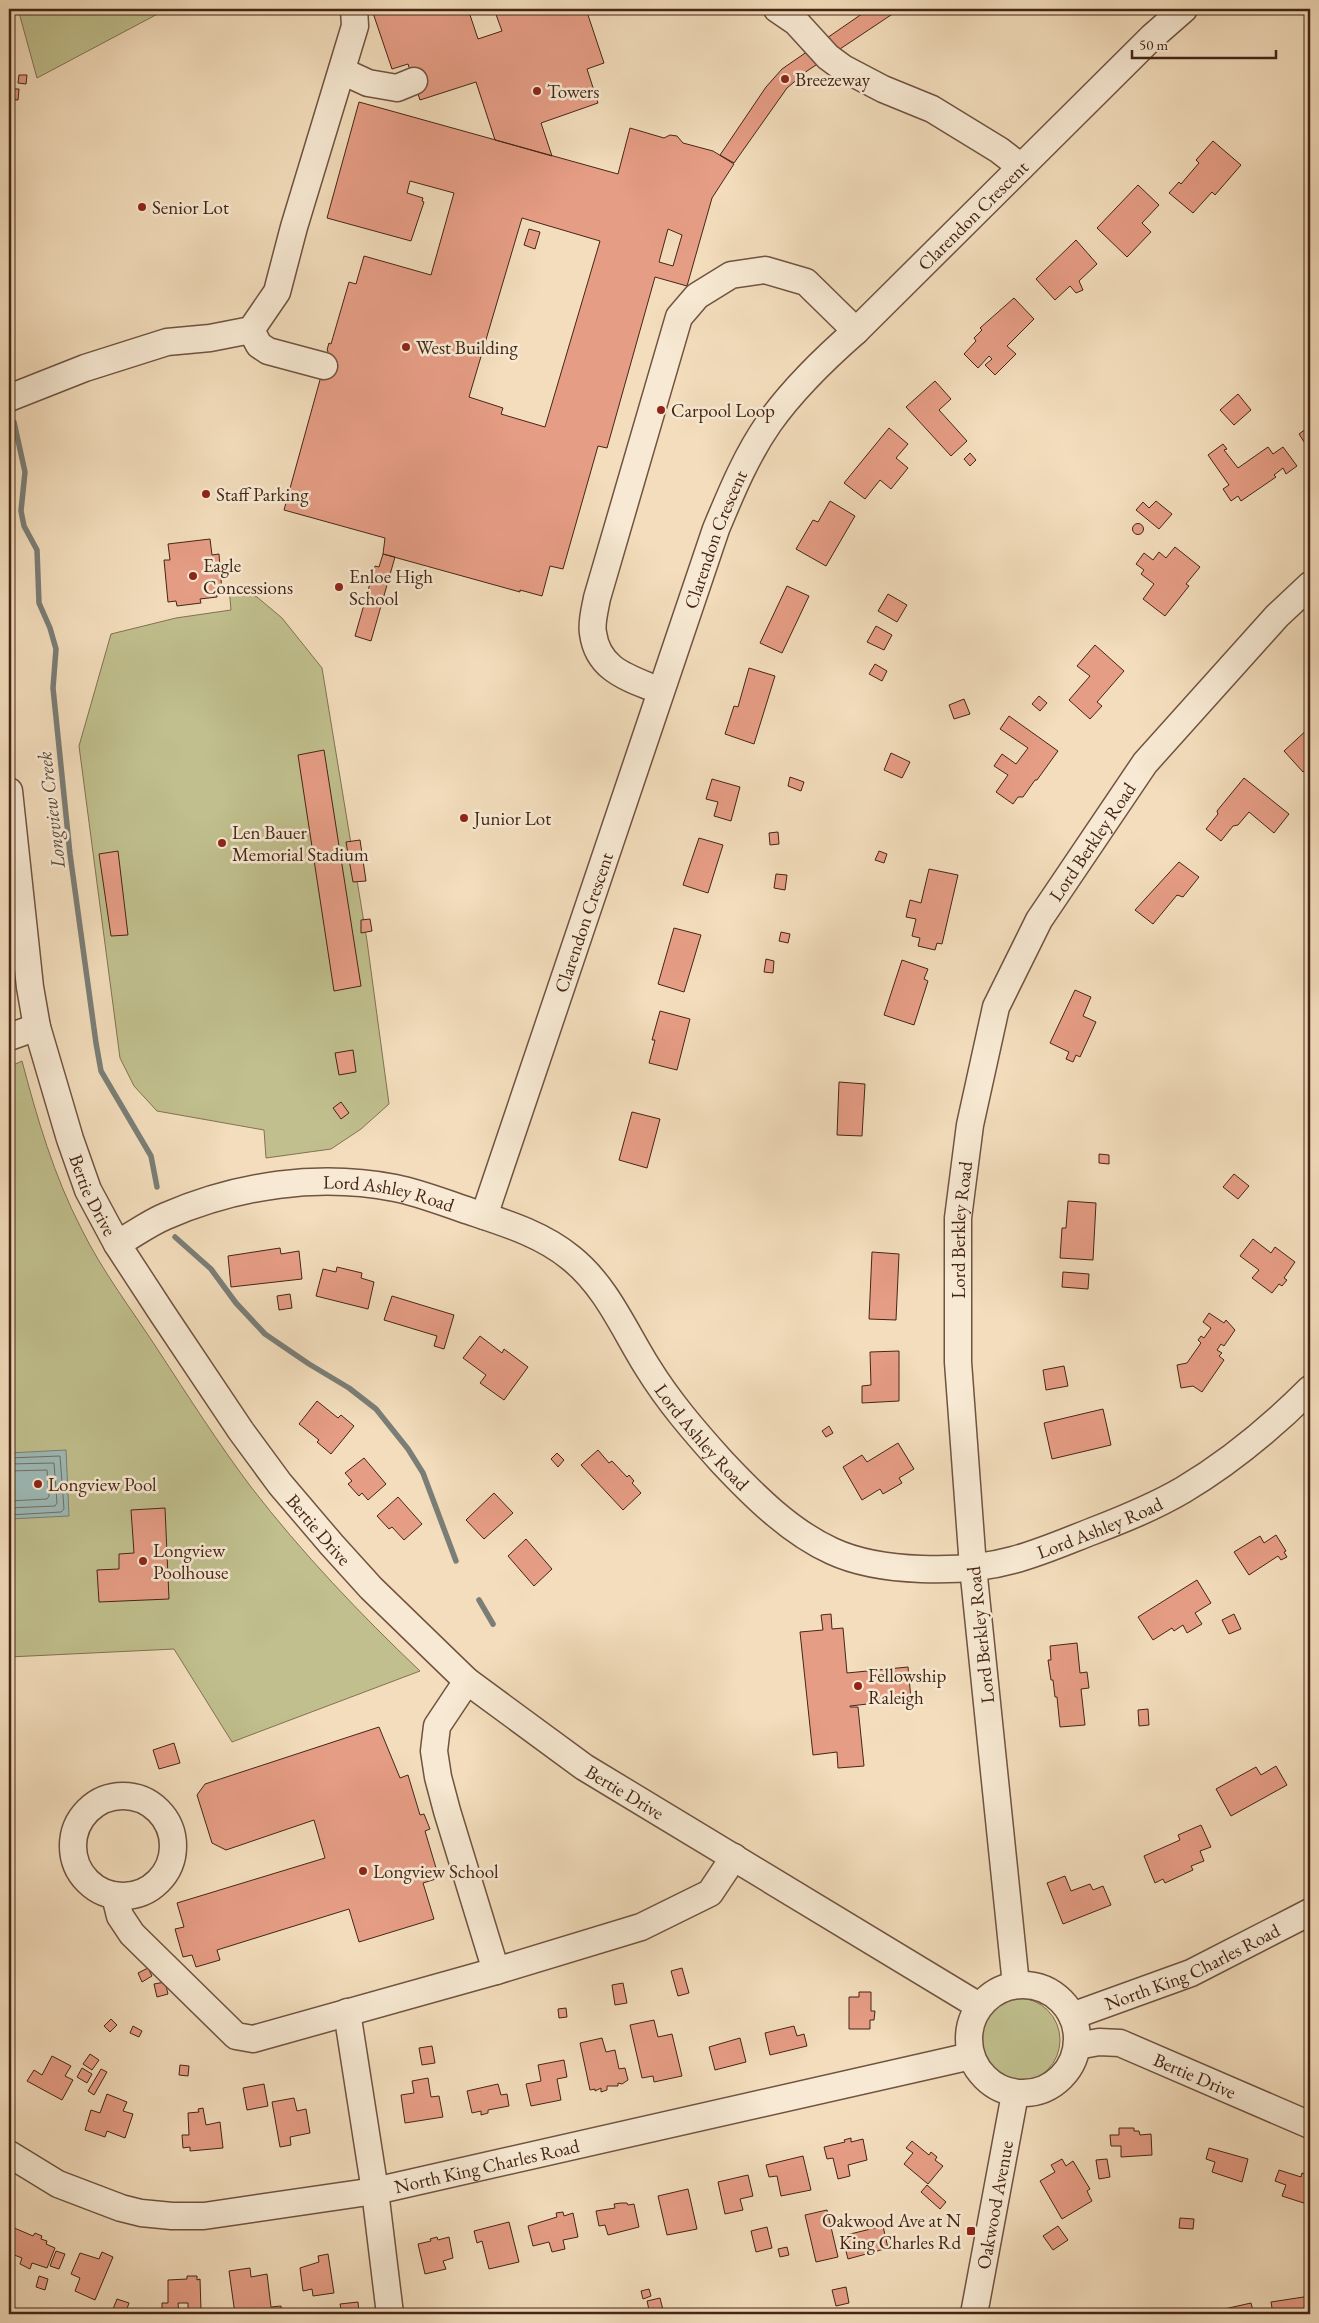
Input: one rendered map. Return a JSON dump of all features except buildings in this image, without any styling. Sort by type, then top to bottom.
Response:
[{"type":"street","points":[[9,398],[84,368],[167,342],[210,338],[251,330],[277,292],[294,227],[355,26],[354,9]]},
{"type":"street","points":[[777,9],[796,22],[828,57],[843,68],[932,109],[999,150],[1021,167]]},
{"type":"street","name":"Clarendon Crescent","points":[[484,1216],[716,530],[739,476],[769,424],[821,362],[856,332],[1152,37],[1184,9]]},
{"type":"street","points":[[342,71],[368,83],[397,88],[414,81]]},
{"type":"street","points":[[660,691],[613,670],[600,656],[593,632],[597,598],[679,317],[697,296],[731,275],[765,270],[806,282],[856,332]]},
{"type":"street","points":[[251,330],[259,345],[268,350],[324,366]]},
{"type":"street","name":"Lord Berkley Road","points":[[1016,1985],[973,1567],[958,1362],[958,1218],[970,1124],[996,1007],[1039,920],[1082,853],[1145,763],[1270,623],[1310,586]]},
{"type":"street","name":"Bertie Drive","points":[[9,791],[30,987],[37,1027],[70,1139],[88,1190],[117,1244],[241,1431],[280,1484],[371,1588],[467,1681],[584,1767],[980,2006]]},
{"type":"street","points":[[9,1037],[37,1027]]},
{"type":"street","name":"Lord Ashley Road","points":[[117,1244],[164,1217],[200,1203],[229,1194],[293,1182],[353,1182],[396,1188],[534,1234],[553,1244],[592,1277],[611,1304],[632,1343],[665,1394],[726,1466],[791,1526],[832,1551],[877,1565],[926,1569],[973,1567],[1013,1560],[1141,1512],[1182,1490],[1223,1464],[1255,1440],[1310,1388]]},
{"type":"street","points":[[467,1681],[437,1726],[434,1751],[438,1777],[447,1811],[496,1971]]},
{"type":"street","points":[[115,1896],[120,1916],[132,1934],[236,2036],[253,2039],[496,1971],[641,1926],[710,1893],[734,1857]]},
{"type":"street","name":"North King Charles Road","points":[[1072,2016],[1191,1973],[1310,1912]]},
{"type":"street","points":[[1016,1985],[1030,1985],[1049,1992],[1065,2004],[1072,2016],[1077,2031],[1077,2046],[1072,2063],[1062,2077],[1049,2088],[1032,2094],[1015,2094],[1000,2090],[987,2081],[977,2070],[971,2056],[968,2039],[971,2021],[980,2006],[996,1992],[1016,1985]]},
{"type":"street","points":[[348,2012],[375,2191],[390,2314]]},
{"type":"street","name":"Bertie Drive","points":[[1077,2046],[1100,2042],[1120,2043],[1310,2125]]},
{"type":"street","name":"North King Charles Road","points":[[9,2154],[58,2184],[100,2201],[141,2213],[172,2216],[214,2215],[375,2191],[971,2056]]},
{"type":"street","name":"Oakwood Avenue","points":[[974,2314],[1015,2094]]},
{"type":"shaded area","points":[[18,9],[167,9],[37,78]]},
{"type":"shaded area","name":"Len Bauer Memorial Stadium","points":[[229,587],[257,597],[282,618],[322,668],[367,941],[389,1104],[361,1129],[331,1149],[266,1158],[264,1130],[157,1111],[134,1086],[120,1058],[79,746],[111,634],[176,618],[231,610]]},
{"type":"shaded area","points":[[22,1061],[40,1125],[62,1188],[98,1260],[215,1436],[270,1512],[332,1582],[420,1671],[232,1742],[174,1649],[9,1657],[9,1067]]},
{"type":"shaded area","points":[[1018,1998],[1034,2001],[1048,2010],[1057,2024],[1060,2040],[1057,2056],[1048,2070],[1034,2079],[1018,2082],[1002,2079],[988,2070],[979,2056],[976,2040],[979,2024],[988,2010],[1002,2001]]},
{"type":"water","name":"Longview Pool","points":[[66,1450],[69,1516],[9,1519],[9,1453]]},
{"type":"waterway","name":"Longview Creek","points":[[14,422],[25,472],[21,511],[24,526],[37,550],[39,603],[50,628],[56,649],[53,688],[70,854],[101,1071],[151,1156],[157,1187]]},
{"type":"waterway","points":[[175,1237],[211,1269],[236,1303],[265,1334],[349,1388],[376,1409],[408,1449],[423,1473],[456,1561]]},
{"type":"waterway","points":[[479,1600],[493,1624]]},
{"type":"place","name":"Breezeway","points":[[785,79]]},
{"type":"place","name":"Towers","points":[[537,91]]},
{"type":"place","name":"Senior Lot","points":[[142,207]]},
{"type":"place","name":"West Building","points":[[406,347]]},
{"type":"place","name":"Carpool Loop","points":[[661,410]]},
{"type":"place","name":"Staff Parking","points":[[206,494]]},
{"type":"place","name":"Eagle Concessions","points":[[193,576]]},
{"type":"place","name":"Enloe High School","points":[[339,587]]},
{"type":"place","name":"Junior Lot","points":[[464,818]]},
{"type":"place","name":"Len Bauer Memorial Stadium","points":[[222,843]]},
{"type":"place","name":"Longview Pool","points":[[38,1484]]},
{"type":"place","name":"Longview Poolhouse","points":[[143,1561]]},
{"type":"place","name":"Fellowship Raleigh","points":[[858,1686]]},
{"type":"place","name":"Longview School","points":[[363,1871]]},
{"type":"place","name":"Oakwood Ave at N King Charles Rd","points":[[971,2231]]}]
